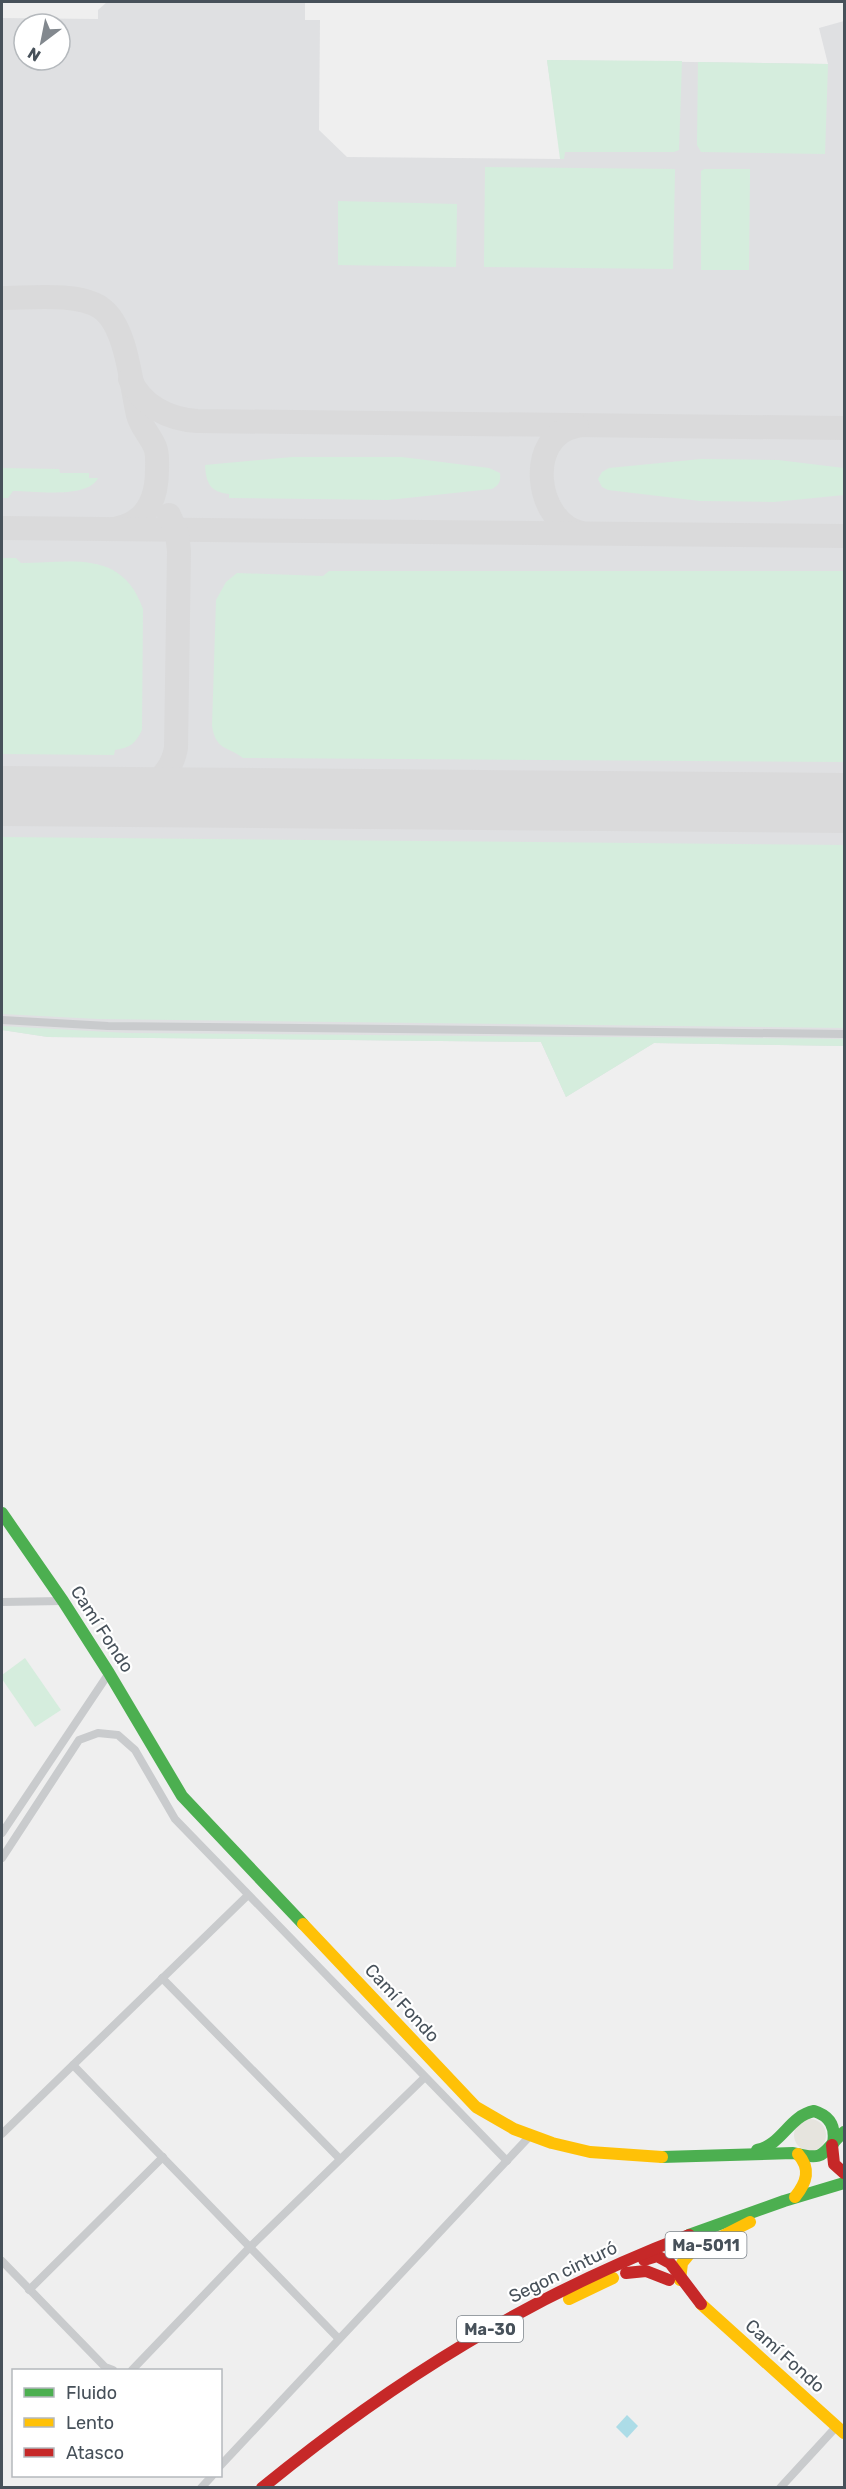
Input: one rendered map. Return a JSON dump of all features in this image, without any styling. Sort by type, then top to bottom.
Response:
[{"type":"main road","name":"Camí Fondo","points":[[2,1513],[109,1673],[182,1796],[476,2107],[501,2125],[529,2137],[584,2152],[624,2157],[745,2153],[798,2154]]},
{"type":"main road","points":[[745,2153],[771,2145],[797,2116],[808,2112],[816,2112],[836,2122],[844,2123]]},
{"type":"main road","points":[[826,2118],[834,2130],[832,2145],[834,2164],[844,2173]]},
{"type":"main road","points":[[791,2122],[788,2142],[805,2162],[808,2172],[804,2185],[795,2197]]},
{"type":"main road","points":[[798,2154],[805,2158],[816,2158],[826,2153],[844,2132]]},
{"type":"main road","name":"Ma-30","points":[[662,2257],[795,2197],[844,2183]]},
{"type":"main road","name":"Ma-30","points":[[747,2218],[844,2191]]},
{"type":"main road","points":[[506,2320],[535,2310],[652,2256],[662,2257],[667,2250],[747,2218]]},
{"type":"main road","name":"Segon cinturó","points":[[262,2487],[386,2393],[506,2320],[578,2283],[642,2255],[747,2218]]},
{"type":"main road","name":"Ma-5011","points":[[675,2280],[687,2253],[731,2234],[747,2218]]},
{"type":"main road","name":"Segon cinturó","points":[[349,2421],[510,2329],[626,2272],[662,2257]]},
{"type":"main road","name":"Ma-5011","points":[[662,2257],[662,2270],[675,2280]]},
{"type":"main road","name":"Ma-5011","points":[[626,2272],[646,2271],[675,2280]]},
{"type":"main road","name":"Camí Fondo","points":[[675,2280],[691,2299],[701,2304],[841,2430]]},
{"type":"street","points":[[2,1020],[108,1026],[844,1034]]},
{"type":"street","points":[[2,1602],[63,1601]]},
{"type":"street","points":[[2,1833],[109,1673]]},
{"type":"street","points":[[2,1858],[80,1740],[98,1733],[118,1735],[135,1750],[175,1820],[507,2161]]},
{"type":"street","points":[[2,2134],[248,1896]]},
{"type":"street","points":[[162,1978],[340,2159]]},
{"type":"street","points":[[73,2065],[339,2339]]},
{"type":"street","points":[[133,2369],[250,2247],[424,2078]]},
{"type":"street","points":[[222,2464],[529,2137]]},
{"type":"street","points":[[29,2290],[163,2157]]},
{"type":"street","points":[[2,2261],[105,2367],[110,2369]]},
{"type":"street","points":[[780,2487],[841,2430]]},
{"type":"shaded area","points":[[107,2],[305,2],[305,20],[320,20],[319,130],[347,157],[561,159],[547,60],[828,64],[819,28],[844,21],[844,1046],[654,1043],[566,1097],[541,1042],[48,1037],[2,1030],[2,18],[12,18],[12,72],[72,72],[72,19],[98,19],[98,10]]},
{"type":"green space","points":[[547,60],[682,61],[679,150],[674,152],[565,152],[564,159],[560,159]]},
{"type":"green space","points":[[698,62],[828,64],[825,154],[701,152],[697,145]]},
{"type":"green space","points":[[485,167],[675,169],[673,269],[484,267]]},
{"type":"green space","points":[[704,169],[750,169],[749,270],[701,270],[701,171]]},
{"type":"green space","points":[[338,201],[457,204],[456,267],[338,265]]},
{"type":"green space","points":[[292,457],[402,457],[489,468],[500,473],[500,479],[498,485],[492,489],[388,500],[229,498],[229,494],[213,489],[206,477],[205,465]]},
{"type":"green space","points":[[701,459],[778,460],[844,468],[844,495],[774,502],[700,501],[608,490],[602,487],[598,479],[602,472],[609,468]]},
{"type":"green space","points":[[2,468],[59,469],[60,473],[89,473],[89,478],[98,478],[84,489],[60,492],[13,491],[8,498],[2,498]]},
{"type":"green space","points":[[2,558],[16,558],[21,563],[93,564],[109,568],[122,576],[134,590],[143,609],[142,730],[132,744],[115,750],[114,755],[2,754]]},
{"type":"green space","points":[[329,571],[844,571],[844,762],[243,758],[223,747],[216,740],[212,726],[216,600],[226,582],[237,573],[323,576]]},
{"type":"green space","points":[[2,837],[844,845],[844,1028],[98,1019],[2,1014]]},
{"type":"green space","points":[[2,1026],[127,1033],[844,1039],[844,1046],[654,1043],[566,1097],[541,1042],[48,1037],[2,1030]]},
{"type":"green space","points":[[25,1658],[61,1710],[35,1727],[2,1679],[2,1675]]},
{"type":"sand","points":[[810,2119],[821,2124],[826,2135],[821,2146],[810,2151],[799,2146],[794,2135],[799,2124]]},
{"type":"water","points":[[627,2415],[638,2426],[627,2438],[616,2427]]},
{"type":"taxiway","points":[[2,298],[53,297],[80,300],[101,308],[117,328],[127,357],[138,415],[157,452],[157,480],[149,507],[137,520],[118,528]]},
{"type":"taxiway","points":[[130,379],[141,397],[149,404],[166,414],[197,421],[844,428]]},
{"type":"taxiway","points":[[577,426],[560,433],[549,445],[543,461],[542,479],[545,497],[553,513],[565,526],[581,533]]},
{"type":"taxiway","points":[[129,798],[153,784],[165,773],[176,748],[179,551],[177,533],[169,515]]},
{"type":"taxiway","points":[[2,528],[844,536]]},
{"type":"runway","points":[[2,796],[844,803]]},
{"type":"traffic: fast","points":[[2,1513],[109,1673],[182,1796],[303,1924]]},
{"type":"traffic: fast","points":[[757,2150],[773,2142],[798,2118],[814,2111],[820,2113],[831,2123],[834,2132],[833,2144]]},
{"type":"traffic: fast","points":[[662,2157],[793,2153],[818,2156],[844,2132]]},
{"type":"traffic: fast","points":[[689,2235],[784,2201],[844,2183]]},
{"type":"traffic: slow","points":[[303,1924],[476,2107],[514,2129],[552,2143],[590,2152],[662,2157]]},
{"type":"traffic: slow","points":[[795,2197],[806,2176],[805,2165],[798,2154]]},
{"type":"traffic: slow","points":[[680,2280],[682,2263],[691,2252],[750,2222]]},
{"type":"traffic: slow","points":[[569,2299],[613,2278]]},
{"type":"traffic: slow","points":[[701,2304],[844,2433]]},
{"type":"traffic: jam","points":[[832,2145],[834,2164],[844,2173]]},
{"type":"traffic: jam","points":[[262,2488],[362,2411],[465,2344],[573,2285],[689,2235]]},
{"type":"traffic: jam","points":[[644,2260],[657,2256],[670,2263],[701,2304]]},
{"type":"traffic: jam","points":[[626,2273],[646,2271],[669,2280]]}]
